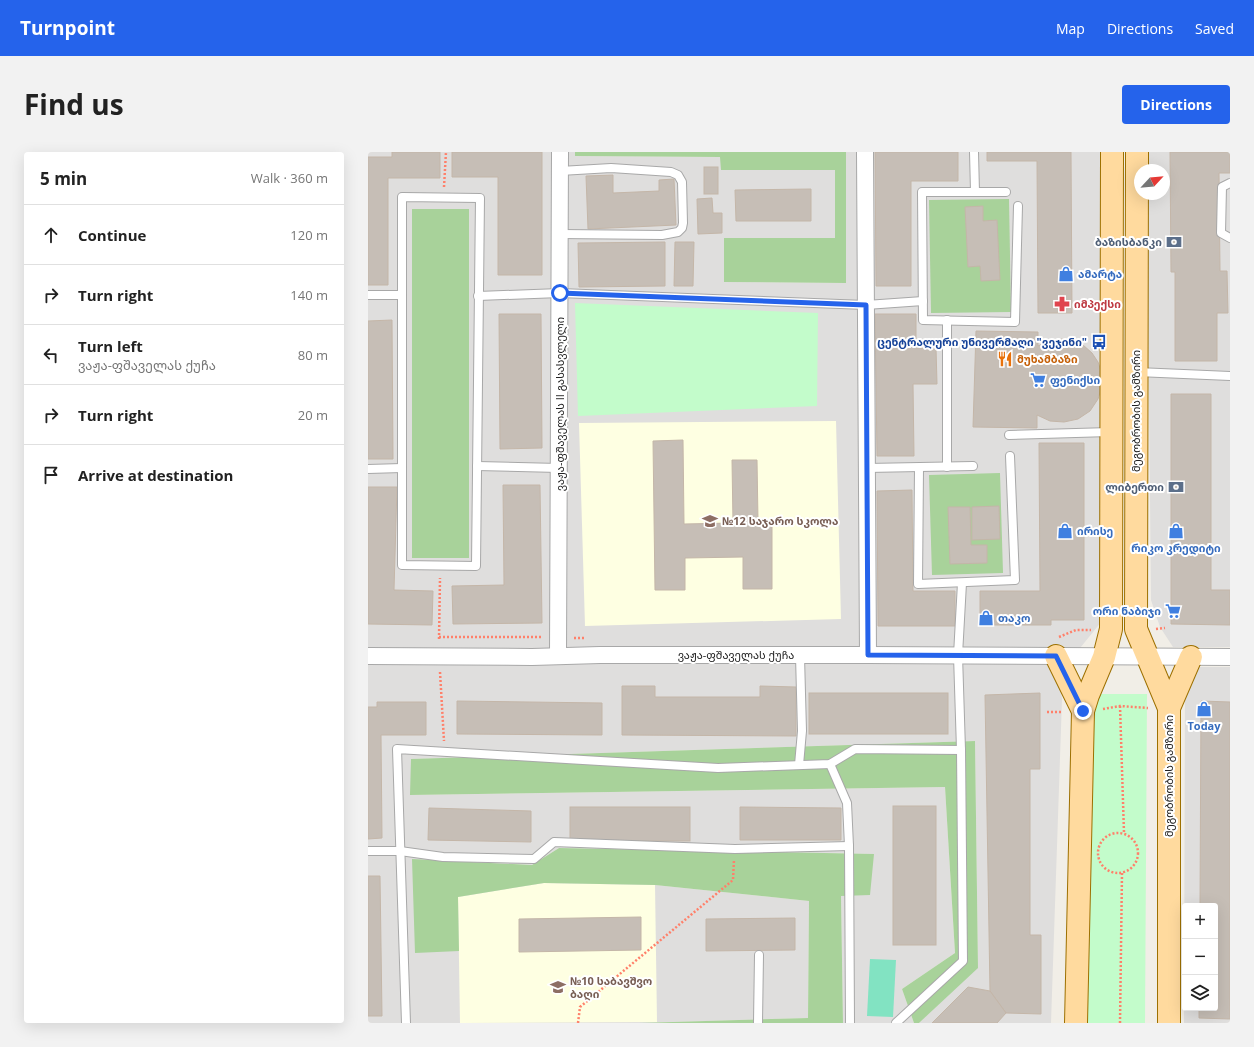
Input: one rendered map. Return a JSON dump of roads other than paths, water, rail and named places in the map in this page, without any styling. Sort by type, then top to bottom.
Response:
[{"type":"main road","points":[[1076,1023],[1083,711],[1104,657],[1111,629],[1112,152]]},
{"type":"main road","name":"მეგობრობის გამზირი","points":[[1137,152],[1136,629],[1169,708],[1169,1023]]},
{"type":"main road","points":[[1056,647],[1083,711]]},
{"type":"main road","points":[[1169,708],[1191,657]]},
{"type":"street","name":"ვაჟა-ფშაველას II გასასვლელი","points":[[558,656],[560,152]]},
{"type":"street","points":[[865,152],[868,655]]},
{"type":"street","name":"ვაჟა-ფშაველას ქუჩა","points":[[368,656],[558,656],[600,654],[800,656],[958,655],[1056,647],[1104,657],[1230,657]]},
{"type":"lane","points":[[974,152],[975,192]]},
{"type":"lane","points":[[560,171],[611,168],[671,172],[678,175],[682,182],[683,222],[682,228],[678,232],[662,235],[560,234]]},
{"type":"lane","points":[[1230,183],[1222,187],[1221,233],[1230,238]]},
{"type":"lane","points":[[1006,192],[922,192],[923,320],[1014,322],[1018,206]]},
{"type":"lane","points":[[402,197],[480,198],[476,566],[402,565],[402,295],[402,197]]},
{"type":"lane","points":[[478,296],[560,293],[866,305],[923,302]]},
{"type":"lane","points":[[368,295],[402,295]]},
{"type":"lane","points":[[947,320],[947,467]]},
{"type":"lane","points":[[1136,372],[1230,376]]},
{"type":"lane","points":[[1009,435],[1112,432]]},
{"type":"lane","points":[[919,468],[918,584],[1015,580],[1010,456]]},
{"type":"lane","points":[[477,466],[559,468]]},
{"type":"lane","points":[[867,468],[973,466]]},
{"type":"lane","points":[[368,469],[402,468]]},
{"type":"lane","points":[[896,1023],[963,961],[961,750],[958,655],[962,583]]},
{"type":"lane","points":[[799,765],[802,731],[800,656]]},
{"type":"lane","points":[[406,1023],[397,749],[718,768],[830,764],[855,749],[961,750]]},
{"type":"lane","points":[[830,764],[847,803],[849,846],[850,1023]]},
{"type":"lane","points":[[368,851],[400,851],[443,857],[534,859],[554,842],[735,849],[849,846]]},
{"type":"lane","points":[[758,1023],[759,955]]},
{"type":"place","name":"ბაზისბანკი","points":[[1174,242]]},
{"type":"place","name":"ამარტა","points":[[1066,274]]},
{"type":"place","name":"იმპექსი","points":[[1062,304]]},
{"type":"place","name":"ცენტრალური უნივერმაღი \"ვეჯინი\"","points":[[1099,342]]},
{"type":"place","name":"მუხამბაზი","points":[[1005,359]]},
{"type":"place","name":"ფენიქსი","points":[[1038,380]]},
{"type":"place","name":"ლიბერთი","points":[[1176,487]]},
{"type":"place","name":"№12 საჯარო სკოლა","points":[[710,521]]},
{"type":"place","name":"ირისე","points":[[1065,531]]},
{"type":"place","name":"რიკო კრედიტი","points":[[1176,531]]},
{"type":"place","name":"ორი ნაბიჯი","points":[[1173,611]]},
{"type":"place","name":"თაკო","points":[[986,618]]},
{"type":"place","name":"Today","points":[[1204,709]]},
{"type":"place","name":"№10 საბავშვო ბაღი","points":[[558,987]]}]
